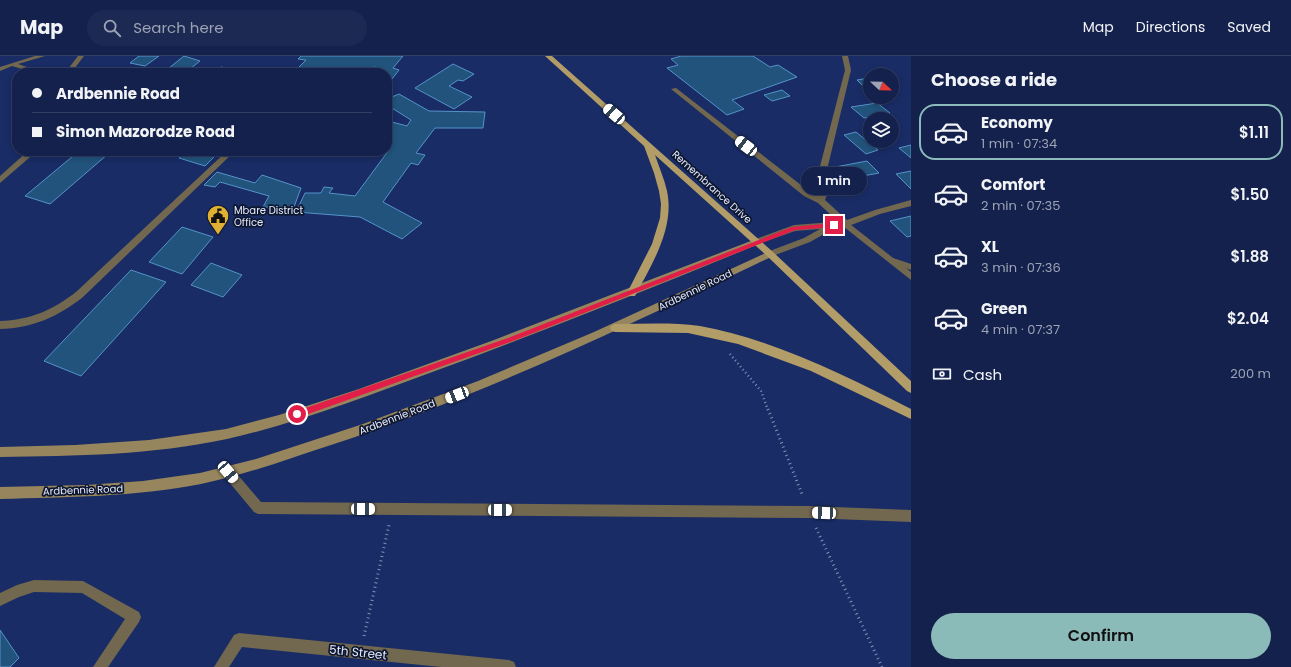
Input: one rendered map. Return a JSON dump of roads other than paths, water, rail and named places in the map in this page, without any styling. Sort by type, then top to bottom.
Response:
[{"type":"main road","name":"Remembrance Drive","points":[[548,56],[770,254],[911,388]]},
{"type":"main road","points":[[632,293],[656,246],[664,215],[663,192],[647,144]]},
{"type":"main road","name":"Ardbennie Road","points":[[0,452],[131,448],[198,439],[267,425],[510,339],[632,293],[756,242]]},
{"type":"main road","name":"Ardbennie Road","points":[[0,493],[134,488],[228,472],[372,428],[527,367],[615,328],[770,254]]},
{"type":"main road","points":[[615,328],[670,328],[712,332],[807,363],[911,414]]},
{"type":"street","points":[[0,69],[11,64],[42,56]]},
{"type":"street","points":[[72,68],[80,56]]},
{"type":"street","points":[[821,201],[823,195],[822,174],[848,70],[845,56]]},
{"type":"street","points":[[0,61],[25,68]]},
{"type":"street","points":[[674,89],[807,194],[821,201],[846,224],[911,277]]},
{"type":"street","points":[[0,180],[27,156]]},
{"type":"street","points":[[0,325],[10,325],[38,318],[50,314],[68,304],[226,156]]},
{"type":"street","points":[[756,242],[794,228],[846,224],[878,212],[911,203]]},
{"type":"street","points":[[770,254],[807,240],[834,225]]},
{"type":"street","points":[[893,261],[911,267]]},
{"type":"street","points":[[228,472],[258,508],[809,512],[911,516]]},
{"type":"street","points":[[0,600],[17,590],[34,586],[83,587],[134,617],[100,667]]},
{"type":"street","name":"5th Street","points":[[221,667],[239,640],[509,667]]},
{"type":"place","name":"Mbare District Office","points":[[218,236]]}]
